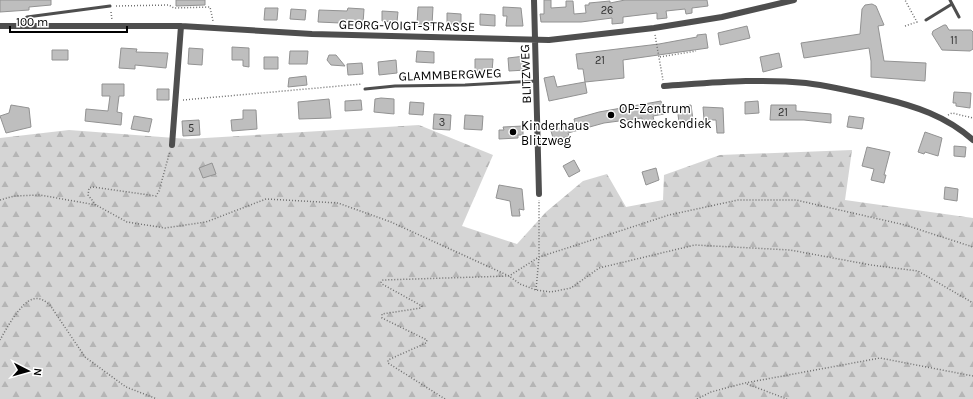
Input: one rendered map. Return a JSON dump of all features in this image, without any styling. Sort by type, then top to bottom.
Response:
[{"type":"street","name":"BLITZWEG","points":[[534,0],[538,194]]},
{"type":"street","name":"GEORG-VOIGT-STRASSE","points":[[0,26],[181,26],[312,34],[549,40],[654,28],[722,16],[794,0]]},
{"type":"street","points":[[172,145],[181,26]]},
{"type":"street","points":[[664,86],[730,82],[806,83],[852,91],[914,106],[960,128],[973,140]]},
{"type":"lane","points":[[950,0],[959,17]]},
{"type":"lane","points":[[926,20],[952,4]]},
{"type":"lane","points":[[17,26],[27,17],[110,6]]},
{"type":"lane","name":"GLAMMBERGWEG","points":[[365,89],[395,86],[465,85],[536,81]]},
{"type":"path","points":[[905,0],[917,22],[905,26]]},
{"type":"path","points":[[114,25],[110,6],[169,5],[174,8],[210,7],[215,28]]},
{"type":"path","points":[[654,28],[664,86]]},
{"type":"path","points":[[660,57],[696,51]]},
{"type":"path","points":[[175,101],[368,83]]},
{"type":"path","points":[[943,119],[952,113],[973,118]]},
{"type":"path","points":[[96,205],[88,195],[89,188],[93,187],[156,196],[159,191],[172,145]]},
{"type":"path","points":[[536,290],[539,257],[538,194]]},
{"type":"path","points":[[0,200],[14,196],[40,195],[96,205],[127,222],[165,228],[206,222],[266,199],[338,203],[391,222],[509,276],[520,284],[536,290],[551,292],[571,288],[599,268],[694,245],[790,250],[871,265],[918,271],[973,303]]},
{"type":"path","points":[[445,399],[388,363],[388,360],[426,343],[427,340],[382,318],[382,314],[421,308],[422,306],[381,282],[383,280],[509,276],[539,257],[669,215],[738,200],[796,200],[906,225],[973,247]]},
{"type":"path","points":[[0,340],[25,302],[34,298],[42,299],[50,305],[85,357],[126,387],[157,399]]},
{"type":"path","points":[[697,399],[711,392],[745,383],[880,358],[973,376]]},
{"type":"path","points":[[745,383],[787,399]]},
{"type":"green space","points":[[419,125],[493,155],[462,226],[517,244],[546,212],[583,181],[607,174],[626,207],[663,200],[664,175],[720,155],[852,150],[845,200],[973,218],[973,399],[0,399],[0,138],[69,130],[188,139]]},
{"type":"building","points":[[0,0],[51,0],[51,5],[29,7],[29,10],[0,12]]},
{"type":"building","points":[[176,0],[205,0],[205,5],[176,6]]},
{"type":"building","points":[[544,0],[551,0],[551,8],[566,7],[566,1],[573,1],[574,14],[586,13],[585,5],[589,5],[589,3],[610,1],[610,3],[625,0],[707,0],[708,6],[692,8],[692,13],[686,14],[685,9],[666,11],[667,18],[657,19],[657,13],[623,17],[623,23],[612,24],[612,18],[581,22],[541,22],[540,14],[544,14]]},
{"type":"building","points":[[872,4],[876,6],[884,25],[878,26],[884,61],[926,63],[925,81],[871,77],[869,48],[804,58],[801,43],[860,34],[862,9],[865,5]]},
{"type":"building","points":[[418,7],[433,7],[432,25],[417,24]]},
{"type":"building","points":[[503,7],[521,8],[523,26],[506,26],[507,16],[503,16]]},
{"type":"building","points":[[265,8],[278,8],[277,20],[264,20]]},
{"type":"building","points":[[348,8],[364,9],[363,24],[318,22],[319,10],[347,11]]},
{"type":"building","points":[[291,9],[306,10],[305,20],[290,19]]},
{"type":"building","points":[[382,11],[398,12],[397,22],[382,21]]},
{"type":"building","points":[[447,13],[461,14],[461,24],[447,24]]},
{"type":"building","points":[[480,14],[495,15],[495,26],[480,25]]},
{"type":"building","points":[[946,25],[949,30],[971,30],[973,32],[973,49],[970,51],[942,50],[932,34],[933,31]]},
{"type":"building","points":[[747,26],[750,38],[720,45],[718,33]]},
{"type":"building","points":[[706,34],[708,48],[623,60],[624,78],[585,82],[583,69],[578,69],[576,54],[659,44]]},
{"type":"building","points":[[232,47],[249,48],[249,67],[243,66],[243,60],[232,60]]},
{"type":"building","points":[[121,48],[137,49],[136,52],[168,53],[166,68],[135,65],[135,69],[119,68]]},
{"type":"building","points":[[189,48],[203,49],[202,65],[188,64]]},
{"type":"building","points":[[52,50],[68,50],[68,60],[52,60]]},
{"type":"building","points":[[290,51],[308,51],[307,64],[289,64]]},
{"type":"building","points":[[417,51],[434,52],[434,63],[416,62]]},
{"type":"building","points":[[779,53],[782,67],[763,72],[760,57]]},
{"type":"building","points":[[329,55],[336,55],[345,66],[331,65],[327,60]]},
{"type":"building","points":[[525,56],[526,70],[509,71],[508,58]]},
{"type":"building","points":[[264,57],[278,57],[278,69],[264,69]]},
{"type":"building","points":[[475,59],[493,59],[492,72],[475,71]]},
{"type":"building","points":[[396,60],[397,73],[379,75],[378,62]]},
{"type":"building","points":[[362,63],[363,74],[348,75],[347,64]]},
{"type":"building","points":[[306,76],[307,85],[288,87],[289,78]]},
{"type":"building","points":[[554,76],[557,87],[585,82],[587,93],[549,101],[544,78]]},
{"type":"building","points":[[102,84],[124,84],[124,96],[119,96],[117,112],[122,113],[121,125],[85,121],[86,109],[108,111],[110,96],[102,96]]},
{"type":"building","points":[[157,89],[169,89],[169,100],[157,100]]},
{"type":"building","points":[[954,92],[971,93],[970,108],[956,106],[956,103],[953,103]]},
{"type":"building","points":[[329,99],[331,118],[299,119],[298,102]]},
{"type":"building","points":[[375,99],[394,99],[394,114],[374,112]]},
{"type":"building","points":[[361,100],[362,110],[345,111],[345,101]]},
{"type":"building","points":[[661,101],[664,114],[653,116],[654,121],[642,123],[642,118],[604,123],[568,133],[569,136],[554,141],[551,131],[575,123],[574,119],[599,112]]},
{"type":"building","points":[[758,101],[759,113],[745,114],[745,102]]},
{"type":"building","points":[[410,102],[424,103],[423,115],[409,114]]},
{"type":"building","points":[[11,105],[29,108],[31,127],[6,133],[0,116],[9,113]]},
{"type":"building","points":[[691,105],[693,120],[679,122],[677,107]]},
{"type":"building","points":[[771,105],[796,105],[796,111],[831,114],[831,123],[804,120],[770,120]]},
{"type":"building","points":[[703,107],[723,108],[724,133],[717,133],[716,120],[704,120]]},
{"type":"building","points":[[243,110],[256,110],[257,129],[232,131],[231,120],[243,119]]},
{"type":"building","points":[[434,114],[451,115],[450,130],[433,129]]},
{"type":"building","points":[[465,115],[483,116],[482,130],[464,129]]},
{"type":"building","points":[[134,116],[152,119],[149,132],[131,129]]},
{"type":"building","points":[[849,116],[864,118],[862,129],[847,127]]},
{"type":"building","points":[[199,120],[200,135],[183,136],[182,121]]},
{"type":"building","points":[[523,126],[523,135],[518,135],[518,138],[499,139],[499,130],[504,130],[503,127]]},
{"type":"building","points":[[925,132],[942,138],[938,156],[925,152],[924,154],[918,152]]},
{"type":"building","points":[[954,146],[966,147],[965,157],[954,156]]},
{"type":"building","points":[[867,147],[890,152],[884,175],[886,175],[884,183],[871,180],[874,169],[862,166]]},
{"type":"building","points":[[574,160],[580,171],[569,177],[563,166]]},
{"type":"building","points":[[212,163],[216,174],[203,178],[199,168]]},
{"type":"building","points":[[656,168],[659,180],[646,185],[642,172]]},
{"type":"building","points":[[499,185],[522,189],[524,210],[519,209],[520,216],[512,216],[510,201],[496,198]]},
{"type":"building","points":[[945,187],[958,189],[957,201],[944,199]]},
{"type":"place","name":"OP-Zentrum Schweckendiek","points":[[611,115]]},
{"type":"place","name":"Kinderhaus Blitzweg","points":[[513,132]]}]
